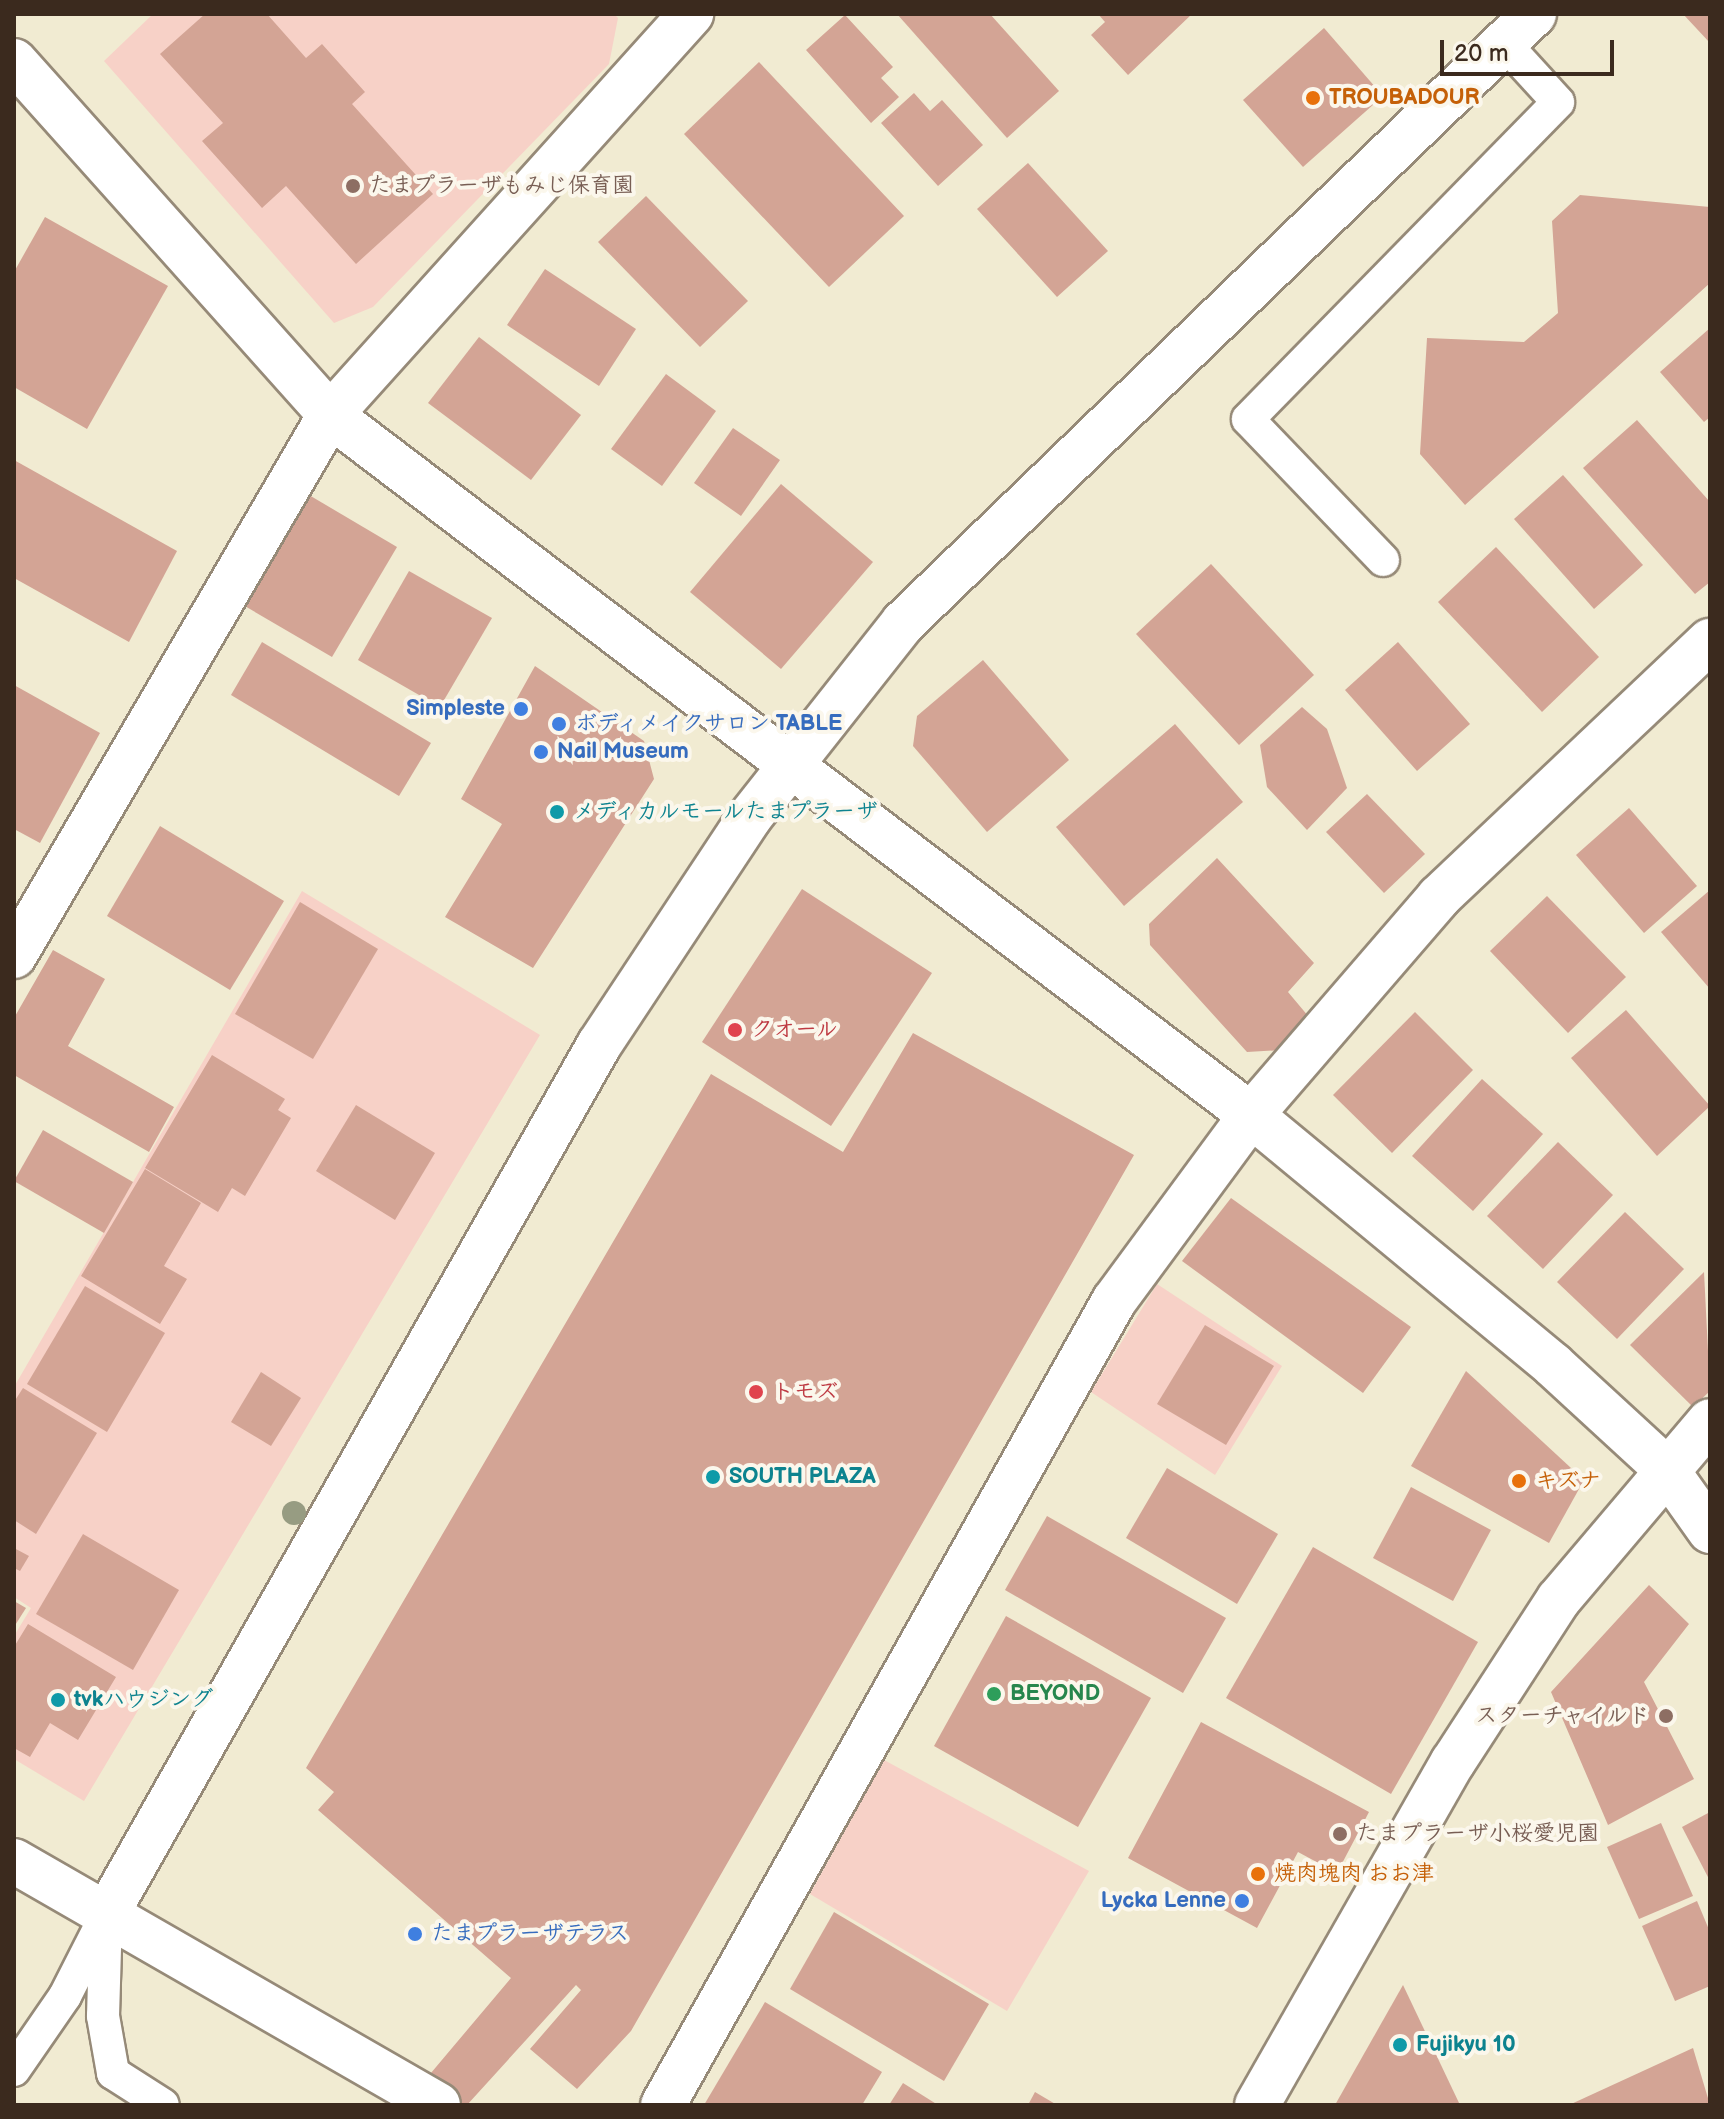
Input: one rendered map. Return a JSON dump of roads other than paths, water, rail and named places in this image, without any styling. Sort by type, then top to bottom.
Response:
[{"type":"street","points":[[14,956],[330,415],[677,18]]},
{"type":"street","points":[[106,1915],[599,1045],[789,765],[903,623],[1519,29]]},
{"type":"street","points":[[14,61],[330,415],[1251,1115],[1553,1365],[1666,1469],[1710,1531]]},
{"type":"street","points":[[663,2105],[1114,1301],[1251,1115],[1439,897],[1710,641]]},
{"type":"street","points":[[1257,2105],[1469,1737],[1559,1599],[1666,1469],[1710,1421]]},
{"type":"street","points":[[14,1861],[438,2105]]},
{"type":"lane","points":[[1383,560],[1248,419],[1558,102],[1519,29]]},
{"type":"lane","points":[[14,2070],[65,1996],[106,1915]]},
{"type":"lane","points":[[106,1915],[103,2016],[113,2073],[163,2105]]},
{"type":"place","name":"TROUBADOUR","points":[[1313,98]]},
{"type":"place","name":"たまプラーザもみじ保育園","points":[[353,186]]},
{"type":"place","name":"Simpleste","points":[[521,709]]},
{"type":"place","name":"ボディメイクサロン TABLE","points":[[559,724]]},
{"type":"place","name":"Nail Museum","points":[[541,752]]},
{"type":"place","name":"メディカルモールたまプラーザ","points":[[557,812]]},
{"type":"place","name":"クオール","points":[[735,1030]]},
{"type":"place","name":"トモズ","points":[[756,1392]]},
{"type":"place","name":"SOUTH PLAZA","points":[[713,1477]]},
{"type":"place","name":"キズナ","points":[[1519,1481]]},
{"type":"place","name":"BEYOND","points":[[994,1694]]},
{"type":"place","name":"tvkハウジング","points":[[58,1700]]},
{"type":"place","name":"スターチャイルド","points":[[1666,1716]]},
{"type":"place","name":"たまプラーザ小桜愛児園","points":[[1340,1834]]},
{"type":"place","name":"焼肉塊肉 おお津","points":[[1258,1874]]},
{"type":"place","name":"Lycka Lenne","points":[[1242,1901]]},
{"type":"place","name":"たまプラーザテラス","points":[[415,1934]]},
{"type":"place","name":"Fujikyu 10","points":[[1400,2045]]}]
